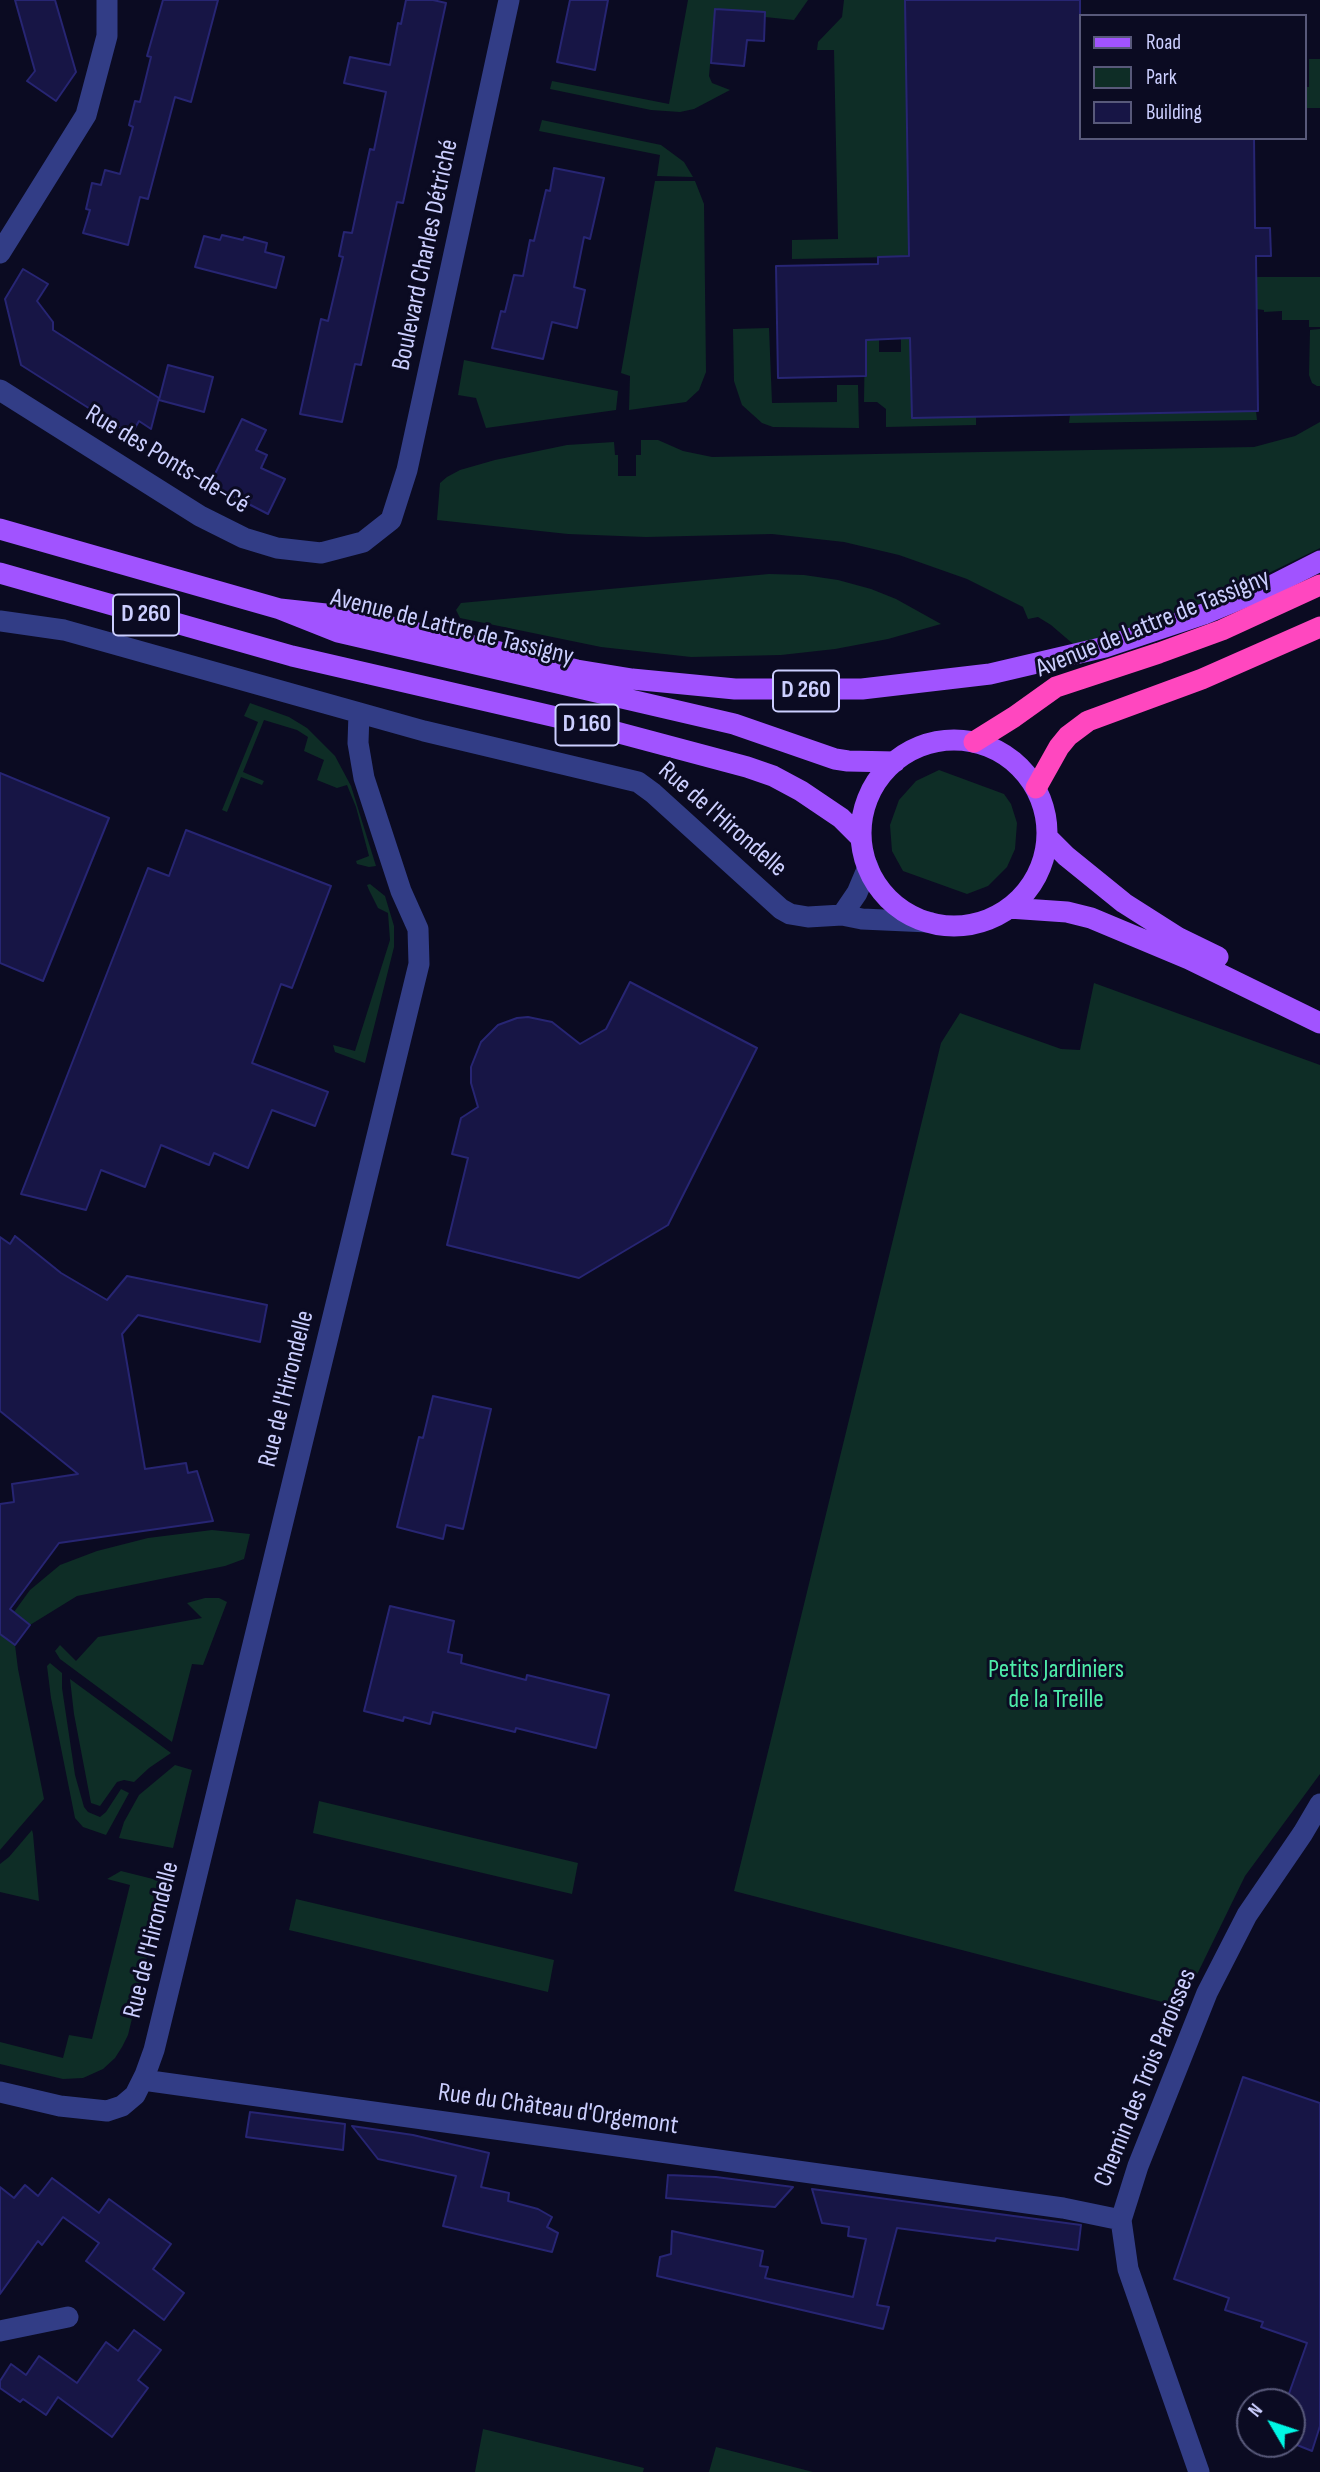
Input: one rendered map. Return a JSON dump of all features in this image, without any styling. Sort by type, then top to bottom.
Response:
[{"type":"highway","name":"Avenue de Lattre de Tassigny","points":[[974,742],[1056,687],[1222,630],[1320,585]]},
{"type":"highway","points":[[1035,788],[1059,747],[1068,736],[1088,721],[1202,679],[1320,627]]},
{"type":"main road","name":"Avenue de Lattre de Tassigny","points":[[0,529],[280,609],[338,632],[734,724],[835,759],[895,762]]},
{"type":"main road","name":"D 260","points":[[280,609],[344,616],[577,670],[632,680],[735,689],[862,689],[990,674],[1105,647],[1204,614],[1269,587],[1320,561]]},
{"type":"main road","name":"D 260","points":[[0,573],[292,656]]},
{"type":"main road","name":"D 160","points":[[292,656],[582,723],[747,766],[801,791],[841,818],[862,838]]},
{"type":"main road","points":[[953,740],[974,742],[1005,755],[1023,769],[1044,806],[1047,837],[1038,873],[1029,888],[1009,908],[984,921],[966,925],[929,922],[904,911],[877,885],[868,867],[862,838],[863,817],[869,796],[880,778],[895,762],[912,750],[953,740]]},
{"type":"main road","points":[[1047,837],[1089,877],[1153,923],[1320,1008]]},
{"type":"main road","points":[[1009,908],[1067,912],[1091,918],[1189,959],[1320,1023]]},
{"type":"street","points":[[0,253],[86,115],[107,36],[107,0]]},
{"type":"street","name":"Boulevard Charles Détriché","points":[[391,520],[407,470],[429,374],[509,0]]},
{"type":"street","name":"Rue des Ponts-de-Cé","points":[[0,390],[200,516],[244,538],[277,548],[321,553],[363,542],[391,520]]},
{"type":"street","name":"Rue de l'Hirondelle","points":[[0,621],[64,630],[424,731],[638,782],[647,787],[781,909],[790,914],[929,922]]},
{"type":"street","name":"Rue de l'Hirondelle","points":[[143,2080],[154,2050],[419,964],[418,929],[401,891],[364,778],[358,743],[359,713]]},
{"type":"street","points":[[842,915],[857,893],[868,867]]},
{"type":"street","name":"Chemin des Trois Paroisses","points":[[1199,2472],[1128,2269],[1121,2220],[1138,2166],[1208,1993],[1247,1915],[1320,1804]]},
{"type":"street","points":[[0,2092],[60,2106],[107,2111],[122,2106],[135,2095],[143,2080]]},
{"type":"street","name":"Rue du Château d'Orgemont","points":[[143,2080],[1063,2208],[1121,2220]]},
{"type":"street","points":[[0,2330],[68,2317]]},
{"type":"green space","points":[[688,0],[808,0],[794,20],[765,17],[765,12],[715,9],[709,76],[712,83],[730,90],[694,109],[680,112],[651,110],[550,89],[552,81],[669,104]]},
{"type":"green space","points":[[844,0],[905,0],[909,272],[895,257],[792,259],[792,240],[838,239],[834,50],[817,50],[818,42],[842,17]]},
{"type":"green space","points":[[1309,59],[1320,59],[1320,108],[1306,108],[1306,87],[1309,87]]},
{"type":"green space","points":[[542,120],[661,145],[684,162],[693,177],[657,176],[660,155],[539,131]]},
{"type":"green space","points":[[655,181],[695,181],[704,204],[706,372],[699,390],[686,402],[629,410],[630,376],[621,373]]},
{"type":"green space","points":[[1256,277],[1320,277],[1320,327],[1309,327],[1309,320],[1282,320],[1282,311],[1264,312],[1256,309]]},
{"type":"green space","points":[[769,328],[772,403],[837,402],[837,385],[858,385],[859,428],[773,427],[762,423],[742,405],[734,381],[733,329]]},
{"type":"green space","points":[[1320,329],[1320,386],[1317,386],[1312,383],[1309,375],[1310,330]]},
{"type":"green space","points":[[865,334],[879,339],[879,352],[901,352],[901,339],[910,338],[912,417],[976,417],[976,425],[886,427],[886,409],[877,402],[864,402]]},
{"type":"green space","points":[[464,360],[618,391],[616,410],[486,428],[476,398],[458,395]]},
{"type":"green space","points":[[1256,411],[1257,420],[1069,423],[1070,415]]},
{"type":"green space","points":[[1320,422],[1320,548],[1230,592],[1079,649],[1038,617],[1028,619],[1023,607],[967,579],[899,555],[844,542],[772,534],[646,537],[568,534],[437,520],[440,483],[447,477],[460,470],[495,460],[567,445],[614,442],[615,455],[618,455],[618,476],[636,476],[636,455],[641,455],[641,440],[658,440],[683,451],[712,457],[1254,447],[1295,436]]},
{"type":"green space","points":[[769,574],[838,580],[871,589],[896,599],[941,624],[888,639],[835,649],[781,655],[691,657],[601,647],[460,618],[456,610],[461,603]]},
{"type":"green space","points":[[250,703],[289,717],[307,728],[335,756],[351,786],[376,866],[357,864],[356,861],[369,856],[347,785],[337,788],[317,780],[324,760],[304,751],[308,737],[297,730],[264,720],[243,772],[264,781],[262,785],[241,777],[227,812],[222,810],[258,722],[244,716]]},
{"type":"green space","points":[[939,770],[1004,794],[1011,804],[1017,823],[1015,849],[1007,867],[988,886],[967,894],[903,871],[892,851],[890,825],[899,800],[916,781]]},
{"type":"green space","points":[[370,884],[385,896],[394,926],[394,947],[365,1063],[335,1052],[333,1045],[355,1051],[390,940],[388,913],[378,908],[367,885]]},
{"type":"green space","name":"Petits Jardiniers de la Treille","points":[[1094,983],[1320,1065],[1320,1774],[1245,1876],[1186,1997],[1174,2005],[734,1891],[941,1043],[960,1013],[1061,1049],[1080,1050]]},
{"type":"green space","points":[[212,1530],[250,1534],[244,1559],[225,1566],[77,1596],[30,1625],[14,1612],[30,1590],[60,1565],[97,1551],[148,1538]]},
{"type":"green space","points":[[205,1598],[219,1598],[227,1602],[203,1665],[192,1664],[172,1742],[60,1659],[55,1651],[60,1645],[76,1661],[98,1637],[202,1618],[187,1603]]},
{"type":"green space","points":[[0,1634],[15,1645],[44,1799],[0,1850]]},
{"type":"green space","points":[[50,1663],[62,1673],[75,1775],[84,1807],[88,1812],[100,1817],[121,1789],[129,1793],[106,1835],[83,1827],[75,1818],[51,1698],[47,1666]]},
{"type":"green space","points":[[70,1679],[171,1753],[134,1782],[117,1782],[100,1806],[91,1803]]},
{"type":"green space","points":[[175,1765],[192,1770],[173,1848],[119,1838],[124,1822],[139,1795]]},
{"type":"green space","points":[[319,1801],[578,1863],[572,1894],[313,1833]]},
{"type":"green space","points":[[32,1830],[39,1901],[0,1892],[0,1864]]},
{"type":"green space","points":[[121,1871],[165,1882],[128,2035],[122,2047],[103,2069],[83,2078],[63,2079],[0,2064],[0,2042],[63,2058],[69,2035],[92,2039],[130,1885],[107,1879]]},
{"type":"green space","points":[[296,1899],[554,1960],[548,1992],[289,1930]]},
{"type":"green space","points":[[483,2429],[644,2468],[643,2472],[475,2472]]},
{"type":"green space","points":[[716,2447],[813,2472],[709,2472]]},
{"type":"building","points":[[15,0],[55,0],[76,72],[56,101],[27,81],[35,71]]},
{"type":"building","points":[[163,0],[218,0],[191,102],[175,97],[148,199],[140,197],[128,245],[83,233],[90,210],[86,209],[92,183],[101,185],[105,170],[120,174],[133,127],[129,125],[135,101],[140,102],[151,57],[147,56]]},
{"type":"building","points":[[406,0],[446,3],[403,203],[397,202],[361,365],[355,364],[342,422],[300,414],[321,319],[328,321],[343,257],[339,256],[344,232],[352,233],[370,149],[374,150],[386,92],[344,83],[350,57],[390,65],[398,23],[401,24]]},
{"type":"building","points":[[570,0],[608,0],[595,70],[557,62]]},
{"type":"building","points":[[905,0],[1080,0],[1078,140],[1254,140],[1255,228],[1270,228],[1271,256],[1256,256],[1258,411],[912,418],[910,338],[866,340],[866,376],[778,378],[776,266],[878,264],[878,257],[909,256]]},
{"type":"building","points":[[715,9],[765,12],[764,41],[747,40],[744,66],[711,63]]},
{"type":"building","points":[[554,168],[604,178],[590,239],[584,237],[574,287],[585,290],[577,328],[552,322],[543,359],[492,348],[514,275],[523,276],[530,240],[534,241],[546,190],[550,191]]},
{"type":"building","points":[[222,235],[267,243],[265,252],[284,257],[276,288],[195,267],[204,236],[220,240]]},
{"type":"building","points":[[23,269],[48,284],[37,301],[53,322],[53,330],[159,398],[151,429],[139,421],[131,435],[21,365],[5,299]]},
{"type":"building","points":[[168,365],[213,377],[204,412],[159,400]]},
{"type":"building","points":[[242,419],[266,430],[256,450],[267,455],[261,468],[285,479],[268,514],[210,484]]},
{"type":"building","points":[[0,773],[109,818],[43,981],[0,963]]},
{"type":"building","points":[[186,830],[331,886],[292,988],[281,984],[252,1063],[328,1092],[315,1126],[272,1110],[248,1168],[214,1153],[209,1165],[161,1145],[145,1187],[101,1170],[86,1210],[21,1194],[148,868],[169,876]]},
{"type":"building","points":[[630,982],[757,1048],[668,1225],[579,1278],[447,1245],[468,1158],[452,1154],[461,1118],[478,1107],[471,1083],[471,1067],[481,1042],[498,1025],[528,1017],[552,1022],[580,1044],[606,1029]]},
{"type":"building","points":[[15,1236],[61,1273],[107,1300],[127,1276],[267,1305],[260,1342],[138,1315],[122,1334],[145,1469],[186,1463],[188,1473],[197,1471],[213,1521],[59,1543],[10,1609],[30,1625],[15,1645],[0,1634],[0,1504],[14,1502],[12,1484],[78,1474],[0,1411],[0,1237],[10,1244]]},
{"type":"building","points":[[433,1396],[491,1409],[463,1529],[446,1525],[443,1539],[397,1527],[419,1437],[423,1438]]},
{"type":"building","points":[[390,1606],[454,1621],[448,1652],[462,1655],[461,1663],[526,1680],[527,1675],[609,1695],[596,1748],[516,1728],[515,1732],[433,1712],[430,1724],[404,1717],[403,1721],[364,1711]]},
{"type":"building","points":[[1243,2077],[1320,2103],[1320,2426],[1312,2451],[1306,2449],[1306,2388],[1291,2388],[1307,2343],[1261,2327],[1263,2322],[1225,2310],[1229,2298],[1174,2279]]},
{"type":"building","points":[[250,2112],[345,2124],[343,2150],[246,2137]]},
{"type":"building","points":[[352,2126],[413,2135],[489,2153],[481,2187],[509,2193],[508,2201],[538,2209],[552,2217],[547,2227],[558,2233],[552,2252],[443,2226],[456,2176],[378,2159]]},
{"type":"building","points":[[668,2175],[716,2177],[793,2187],[775,2207],[666,2198]]},
{"type":"building","points":[[52,2178],[99,2213],[109,2199],[171,2244],[153,2269],[184,2293],[164,2320],[86,2261],[99,2243],[63,2217],[42,2245],[38,2241],[0,2294],[0,2187],[14,2198],[25,2185],[38,2196]]},
{"type":"building","points":[[812,2189],[1081,2225],[1078,2250],[897,2228],[877,2305],[889,2307],[883,2329],[657,2276],[660,2257],[671,2254],[672,2231],[763,2251],[760,2266],[768,2267],[765,2278],[853,2297],[866,2239],[848,2236],[849,2227],[822,2223]]},
{"type":"building","points":[[134,2330],[161,2350],[138,2380],[148,2388],[112,2437],[58,2397],[46,2415],[23,2399],[20,2402],[0,2388],[0,2381],[11,2364],[26,2375],[39,2356],[77,2383],[106,2342],[118,2351]]}]
